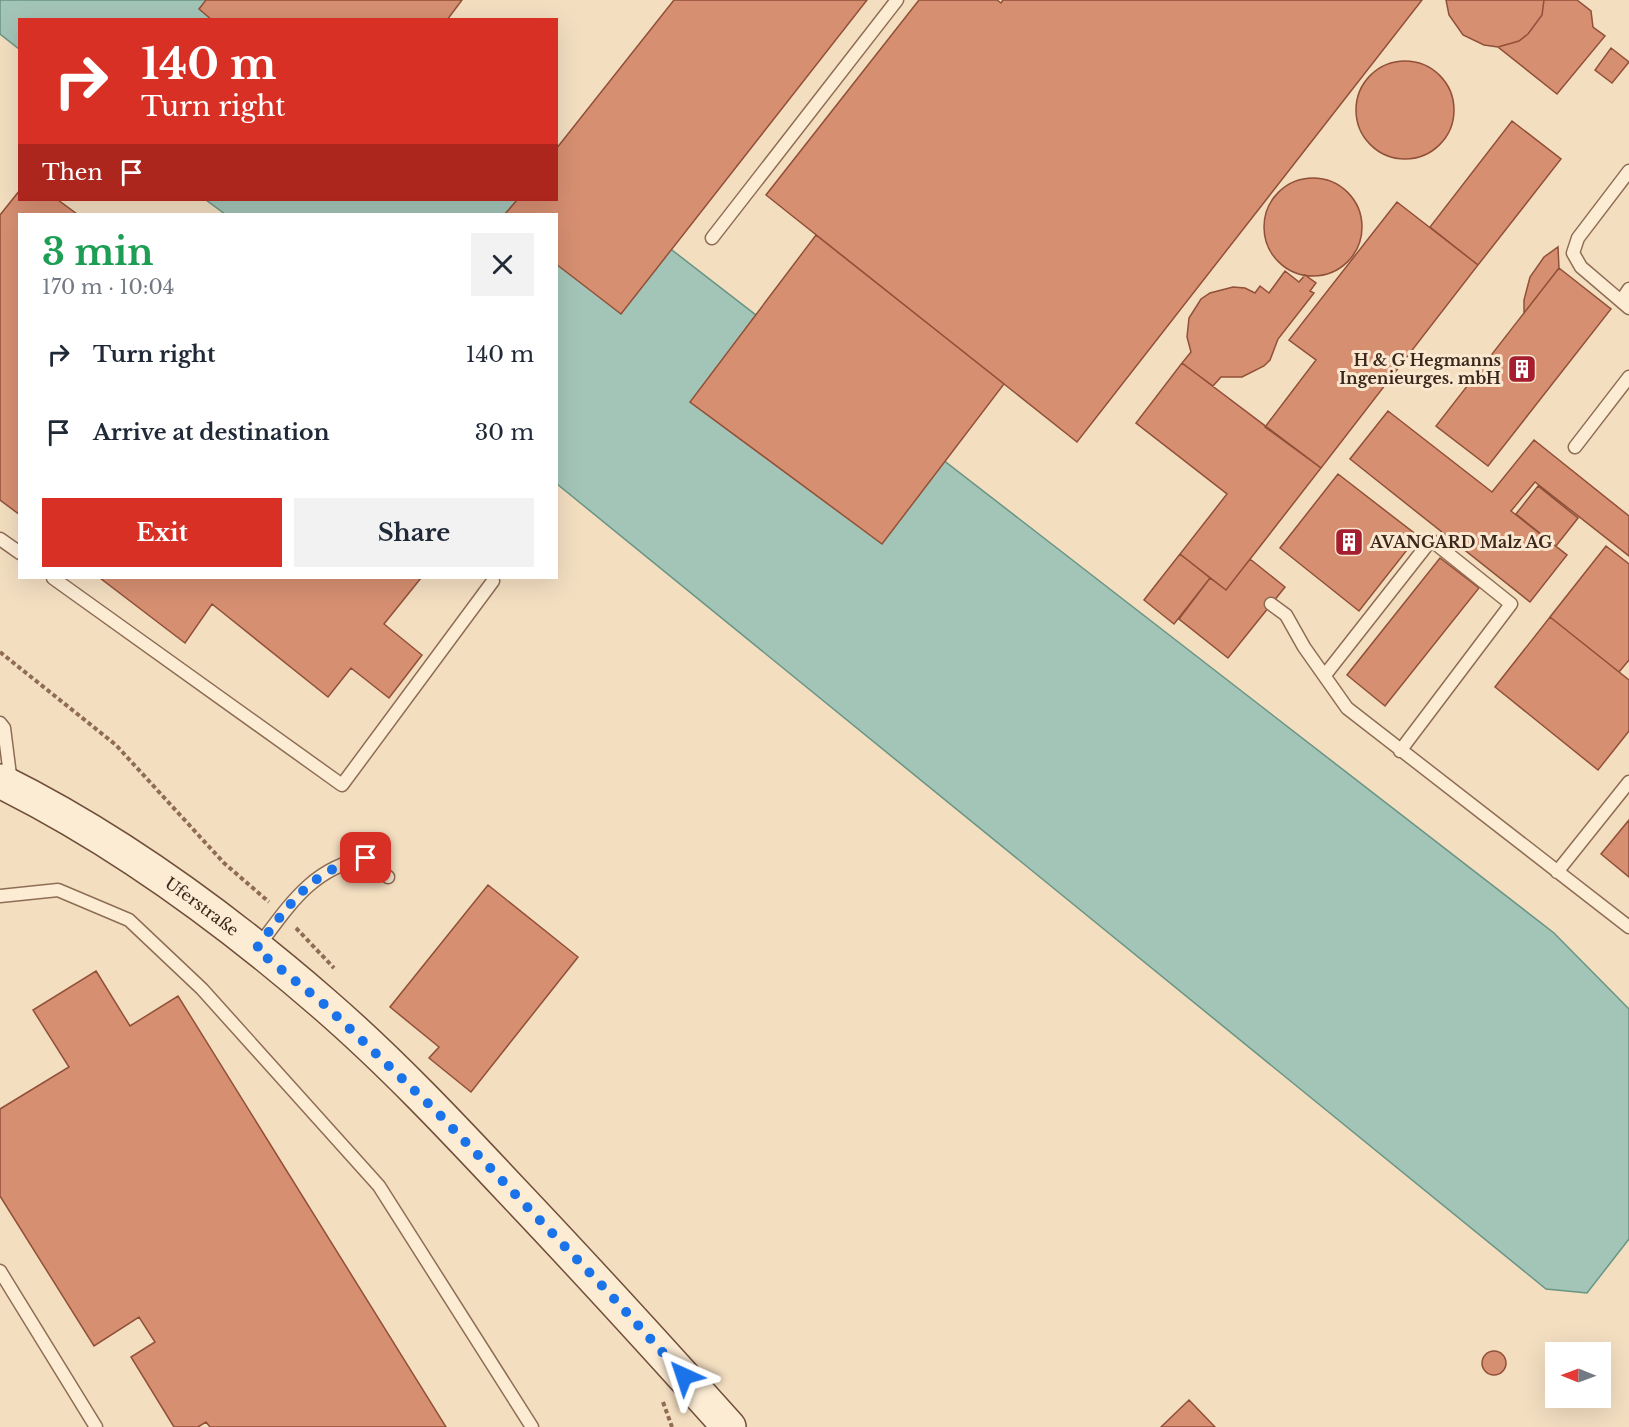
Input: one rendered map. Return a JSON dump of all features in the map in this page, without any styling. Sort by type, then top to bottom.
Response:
[{"type":"main road","name":"Uferstraße","points":[[6,784],[97,834],[210,912],[325,1005],[437,1112],[608,1292],[729,1427]]},
{"type":"lane","points":[[712,238],[897,0]]},
{"type":"lane","points":[[1629,171],[1578,238],[1573,253],[1581,267],[1625,304],[1629,289]]},
{"type":"lane","points":[[1575,447],[1629,377]]},
{"type":"lane","points":[[0,539],[18,552]]},
{"type":"lane","points":[[1325,675],[1431,540],[1511,604],[1400,751]]},
{"type":"lane","points":[[54,579],[342,785],[493,581]]},
{"type":"lane","points":[[1271,604],[1286,615],[1304,647],[1347,708],[1629,927]]},
{"type":"lane","points":[[0,723],[4,728],[6,784]]},
{"type":"lane","points":[[1557,872],[1629,782]]},
{"type":"lane","points":[[256,949],[298,893],[326,871],[366,858],[388,877]]},
{"type":"lane","points":[[0,896],[58,890],[129,920],[202,989],[379,1186],[532,1427]]},
{"type":"lane","points":[[0,1271],[96,1427]]},
{"type":"path","points":[[662,1397],[672,1427]]},
{"type":"shaded area","points":[[0,0],[349,0],[373,18],[18,18],[18,48],[0,34]]},
{"type":"shaded area","points":[[558,162],[1554,933],[1629,1009],[1629,1239],[1587,1293],[1546,1289],[558,485],[558,213],[224,213],[207,201],[558,201]]},
{"type":"building","points":[[206,0],[462,0],[448,18],[210,18],[199,9]]},
{"type":"building","points":[[674,0],[867,0],[621,314],[558,266],[558,213],[506,213],[516,201],[558,201],[558,146]]},
{"type":"building","points":[[919,0],[997,0],[1001,3],[1003,0],[1422,0],[1077,442],[766,195]]},
{"type":"building","points":[[1446,0],[1544,0],[1542,15],[1528,34],[1519,41],[1498,47],[1484,45],[1463,35],[1449,15]]},
{"type":"building","points":[[1544,0],[1577,0],[1591,11],[1593,27],[1605,36],[1557,94],[1498,47],[1519,41],[1528,34],[1542,15]]},
{"type":"building","points":[[1611,48],[1629,62],[1612,83],[1595,70]]},
{"type":"building","points":[[1405,61],[1424,65],[1440,75],[1450,91],[1454,110],[1450,129],[1440,145],[1424,155],[1405,159],[1386,155],[1370,145],[1360,129],[1356,110],[1360,91],[1370,75],[1386,65]]},
{"type":"building","points":[[1512,121],[1561,159],[1478,265],[1430,227]]},
{"type":"building","points":[[1313,178],[1332,182],[1348,192],[1358,208],[1362,227],[1358,246],[1348,262],[1332,272],[1313,276],[1294,272],[1278,262],[1268,246],[1264,227],[1268,208],[1278,192],[1294,182]]},
{"type":"building","points":[[18,192],[18,201],[59,201],[76,213],[18,213],[18,514],[0,500],[0,215]]},
{"type":"building","points":[[1397,202],[1478,265],[1321,468],[1265,427],[1316,360],[1289,340]]},
{"type":"building","points":[[816,235],[1004,384],[882,544],[690,402]]},
{"type":"building","points":[[1558,247],[1559,268],[1524,313],[1524,300],[1530,277],[1544,257]]},
{"type":"building","name":"H & G Hegmanns Ingenieurges. mbH","points":[[1559,268],[1611,309],[1488,466],[1436,426]]},
{"type":"building","points":[[1285,271],[1299,282],[1305,275],[1316,283],[1310,291],[1314,293],[1278,339],[1270,360],[1264,366],[1242,377],[1221,377],[1213,386],[1182,363],[1191,352],[1187,337],[1189,318],[1201,299],[1210,293],[1233,287],[1245,288],[1255,293],[1260,286],[1269,293]]},
{"type":"building","points":[[1182,363],[1321,468],[1226,590],[1180,554],[1227,494],[1136,423]]},
{"type":"building","points":[[1388,411],[1492,492],[1534,440],[1629,516],[1629,556],[1535,482],[1511,511],[1567,555],[1530,602],[1350,459]]},
{"type":"building","name":"AVANGARD Malz AG","points":[[1338,474],[1418,536],[1359,611],[1280,548]]},
{"type":"building","points":[[1538,486],[1578,518],[1556,546],[1516,514]]},
{"type":"building","points":[[1606,546],[1629,564],[1629,660],[1619,672],[1550,617]]},
{"type":"building","points":[[1180,554],[1210,578],[1174,624],[1144,600]]},
{"type":"building","points":[[1440,558],[1479,588],[1385,706],[1347,675]]},
{"type":"building","points":[[1250,559],[1285,587],[1228,658],[1179,619],[1210,578],[1226,590]]},
{"type":"building","points":[[101,579],[420,579],[384,624],[422,655],[389,698],[351,668],[328,697],[212,604],[185,643]]},
{"type":"building","points":[[1550,617],[1629,680],[1629,731],[1598,770],[1495,687]]},
{"type":"building","points":[[1629,820],[1629,877],[1601,854]]},
{"type":"building","points":[[488,885],[578,957],[471,1092],[429,1058],[439,1047],[390,1007]]},
{"type":"building","points":[[96,971],[130,1026],[178,996],[446,1427],[210,1427],[206,1422],[198,1427],[174,1427],[131,1357],[155,1342],[139,1317],[94,1346],[0,1196],[0,1109],[69,1067],[33,1010]]},
{"type":"building","points":[[1494,1351],[1503,1354],[1506,1363],[1503,1372],[1494,1375],[1485,1372],[1482,1363],[1485,1354]]},
{"type":"building","points":[[1189,1400],[1215,1427],[1161,1427]]},
{"type":"place","name":"H & G Hegmanns Ingenieurges. mbH","points":[[1522,369]]},
{"type":"place","name":"AVANGARD Malz AG","points":[[1349,542]]},
{"type":"route","points":[[366,858],[357,859],[326,871],[298,893],[256,949],[325,1005],[437,1112],[608,1292],[684,1376]]}]
